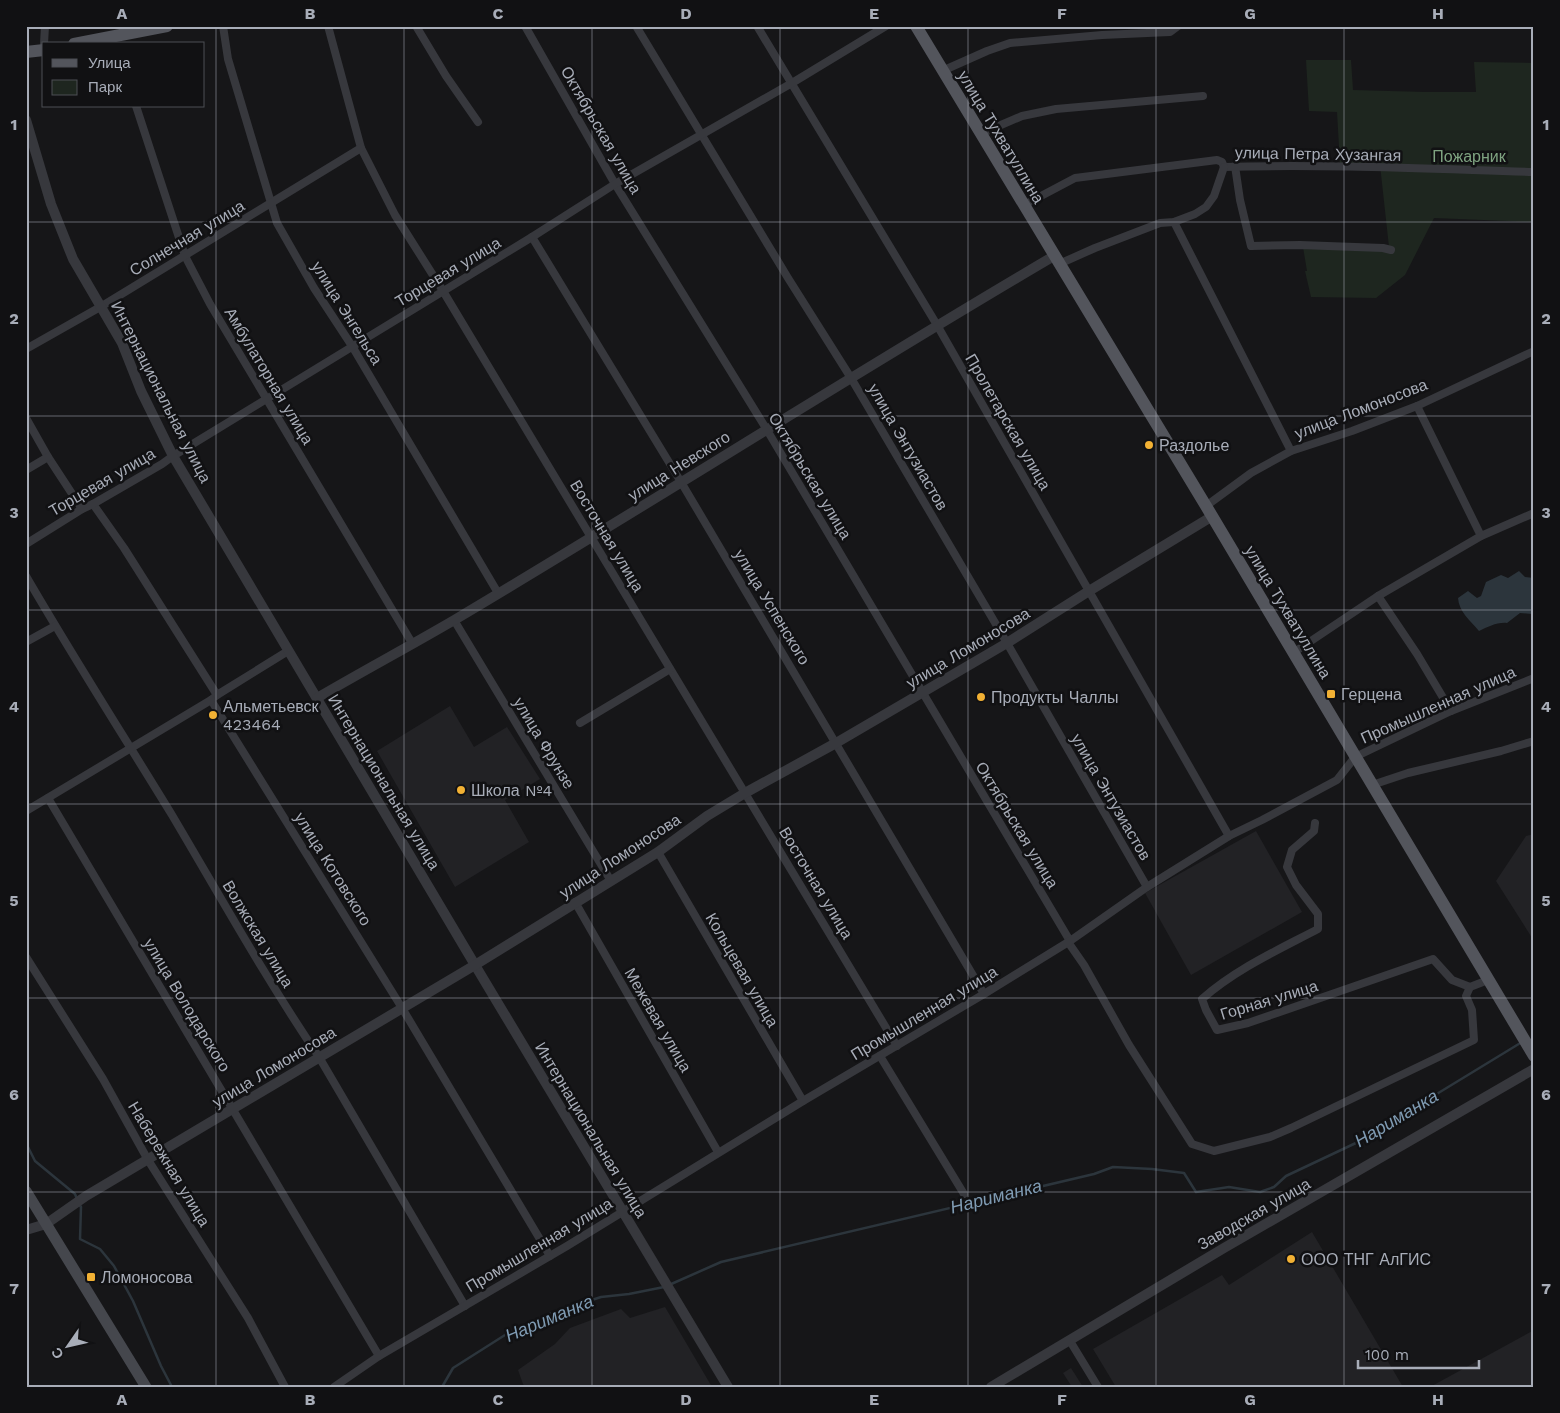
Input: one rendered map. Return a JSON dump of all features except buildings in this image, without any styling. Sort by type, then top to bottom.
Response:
[{"type":"main road","points":[[93,42],[121,39],[167,26]]},
{"type":"main road","name":"улица Тухватуллина","points":[[916,26],[1534,1056]]},
{"type":"main road","points":[[26,52],[42,50]]},
{"type":"main road","points":[[26,1191],[146,1387]]},
{"type":"street","points":[[44,42],[45,26]]},
{"type":"street","name":"улица Энгельса","points":[[222,26],[228,59],[277,223],[498,593]]},
{"type":"street","name":"Восточная улица","points":[[328,26],[361,148],[395,215],[592,537],[897,1046]]},
{"type":"street","points":[[416,26],[446,76],[478,122]]},
{"type":"street","name":"Октябрьская улица","points":[[526,26],[615,184],[766,430],[923,693],[1129,1045],[1192,1144],[1214,1151],[1270,1137],[1474,1040],[1472,1010],[1466,996],[1470,987]]},
{"type":"street","name":"улица Энтузиастов","points":[[636,26],[851,378],[1147,886]]},
{"type":"street","name":"Пролетарская улица","points":[[757,26],[937,325],[1229,836]]},
{"type":"street","name":"Торцевая улица","points":[[26,544],[82,509],[162,464],[615,184],[886,26]]},
{"type":"street","points":[[942,71],[1010,43],[1102,35],[1170,32],[1178,26]]},
{"type":"street","points":[[980,134],[1022,116],[1056,109],[1203,96]]},
{"type":"street","name":"Амбулаторная улица","points":[[137,108],[185,256],[210,304],[412,644]]},
{"type":"street","name":"Интернациональная улица","points":[[26,120],[51,204],[73,259],[122,343],[141,391],[173,456],[474,965],[728,1387]]},
{"type":"street","name":"Солнечная улица","points":[[26,349],[102,306],[361,148]]},
{"type":"street","name":"улица Петра Хузангая","points":[[1024,205],[1075,178],[1217,160],[1222,162],[1224,167],[1276,165],[1364,166],[1534,172]]},
{"type":"street","points":[[1235,166],[1240,200],[1251,246],[1300,245],[1391,250]]},
{"type":"street","points":[[1056,260],[1095,248],[1160,223],[1174,222],[1195,214],[1206,207],[1214,196],[1224,167]]},
{"type":"street","points":[[1174,222],[1291,451]]},
{"type":"street","name":"улица Успенского","points":[[532,237],[681,482],[984,994]]},
{"type":"street","name":"улица Невского","points":[[317,698],[454,620],[592,537],[937,325],[1056,260]]},
{"type":"street","name":"улица Ломоносова","points":[[26,1230],[46,1224],[86,1196],[474,965],[658,852],[707,816],[1007,643],[1089,591],[1208,511],[1250,473],[1291,451],[1352,431],[1417,406],[1534,351]]},
{"type":"street","points":[[1417,406],[1481,536]]},
{"type":"street","points":[[26,418],[48,457],[82,509]]},
{"type":"street","points":[[26,470],[48,457]]},
{"type":"street","name":"улица Котовского","points":[[93,504],[124,548],[550,1256]]},
{"type":"street","points":[[1293,653],[1378,596],[1481,536],[1534,513]]},
{"type":"street","name":"Волжская улица","points":[[26,576],[292,1018],[319,1057],[465,1306]]},
{"type":"street","points":[[1378,596],[1417,654],[1451,711]]},
{"type":"street","name":"улица Фрунзе","points":[[454,620],[611,881]]},
{"type":"street","points":[[26,642],[55,626]]},
{"type":"street","points":[[26,811],[288,651]]},
{"type":"street","points":[[580,723],[670,669]]},
{"type":"street","name":"Промышленная улица","points":[[334,1387],[379,1356],[550,1256],[718,1152],[1069,942],[1147,886],[1229,836],[1337,780],[1355,757],[1451,711],[1534,678]]},
{"type":"street","points":[[1372,785],[1408,773],[1501,751],[1534,741]]},
{"type":"street","name":"улица Володарского","points":[[48,798],[379,1356]]},
{"type":"street","name":"Горная улица","points":[[1315,823],[1314,831],[1292,850],[1287,867],[1296,885],[1318,914],[1318,929],[1241,970],[1202,999],[1217,1030],[1248,1023],[1433,959],[1452,980],[1470,987]]},
{"type":"street","name":"Кольцевая улица","points":[[658,852],[803,1101]]},
{"type":"street","name":"Межевая улица","points":[[576,902],[718,1152]]},
{"type":"street","name":"Набережная улица","points":[[26,957],[103,1079],[148,1160],[248,1318],[285,1387]]},
{"type":"street","points":[[1470,987],[1488,980]]},
{"type":"street","points":[[880,1056],[964,1194]]},
{"type":"street","name":"Заводская улица","points":[[992,1387],[1224,1248],[1534,1069]]},
{"type":"street","points":[[1070,1341],[1098,1387]]},
{"type":"shaded area","points":[[1519,571],[1525,577],[1534,578],[1534,616],[1532,614],[1520,613],[1507,623],[1489,626],[1479,631],[1463,612],[1458,598],[1468,591],[1477,598],[1481,596],[1486,582],[1501,575],[1508,578]]},
{"type":"shaded area","name":"Школа №4","points":[[450,706],[474,747],[507,727],[540,779],[505,800],[529,842],[455,887],[377,751]]},
{"type":"shaded area","points":[[1256,831],[1302,912],[1191,975],[1145,893]]},
{"type":"shaded area","points":[[1534,834],[1534,941],[1496,881],[1526,836]]},
{"type":"shaded area","points":[[1312,1232],[1403,1387],[1116,1387],[1093,1349],[1222,1275],[1229,1285]]},
{"type":"shaded area","points":[[665,1307],[712,1387],[525,1387],[523,1384],[518,1370],[555,1344],[570,1328],[621,1309],[630,1318]]},
{"type":"shaded area","points":[[1534,1330],[1534,1387],[1430,1387]]},
{"type":"shaded area","points":[[1071,1368],[1083,1387],[1072,1387],[1063,1373]]},
{"type":"green space","name":"Пожарник","points":[[1306,60],[1351,60],[1353,90],[1426,92],[1476,92],[1474,62],[1534,63],[1534,222],[1434,218],[1405,275],[1376,298],[1311,297],[1305,271],[1307,271],[1303,247],[1389,247],[1380,165],[1340,164],[1337,112],[1309,111]]},
{"type":"waterway","name":"Нариманка","points":[[669,1285],[721,1262],[1094,1174],[1113,1167],[1184,1173],[1196,1192],[1229,1187],[1260,1192],[1274,1187],[1286,1176],[1358,1142],[1522,1042]]},
{"type":"waterway","name":"Нариманка","points":[[26,1143],[35,1161],[75,1194],[77,1199]]},
{"type":"waterway","name":"Нариманка","points":[[79,1204],[81,1207],[80,1239],[100,1249],[114,1266],[133,1301],[172,1387]]},
{"type":"waterway","name":"Нариманка","points":[[442,1387],[453,1368],[505,1335],[552,1313],[601,1297],[664,1287]]},
{"type":"place","name":"Раздолье","points":[[1149,445]]},
{"type":"place","name":"Герцена","points":[[1331,694]]},
{"type":"place","name":"Продукты Чаллы","points":[[981,697]]},
{"type":"place","name":"Альметьевск 423464","points":[[213,715]]},
{"type":"place","name":"Школа №4","points":[[461,790]]},
{"type":"place","name":"ООО ТНГ АлГИС","points":[[1291,1259]]},
{"type":"place","name":"Ломоносова","points":[[91,1277]]}]
